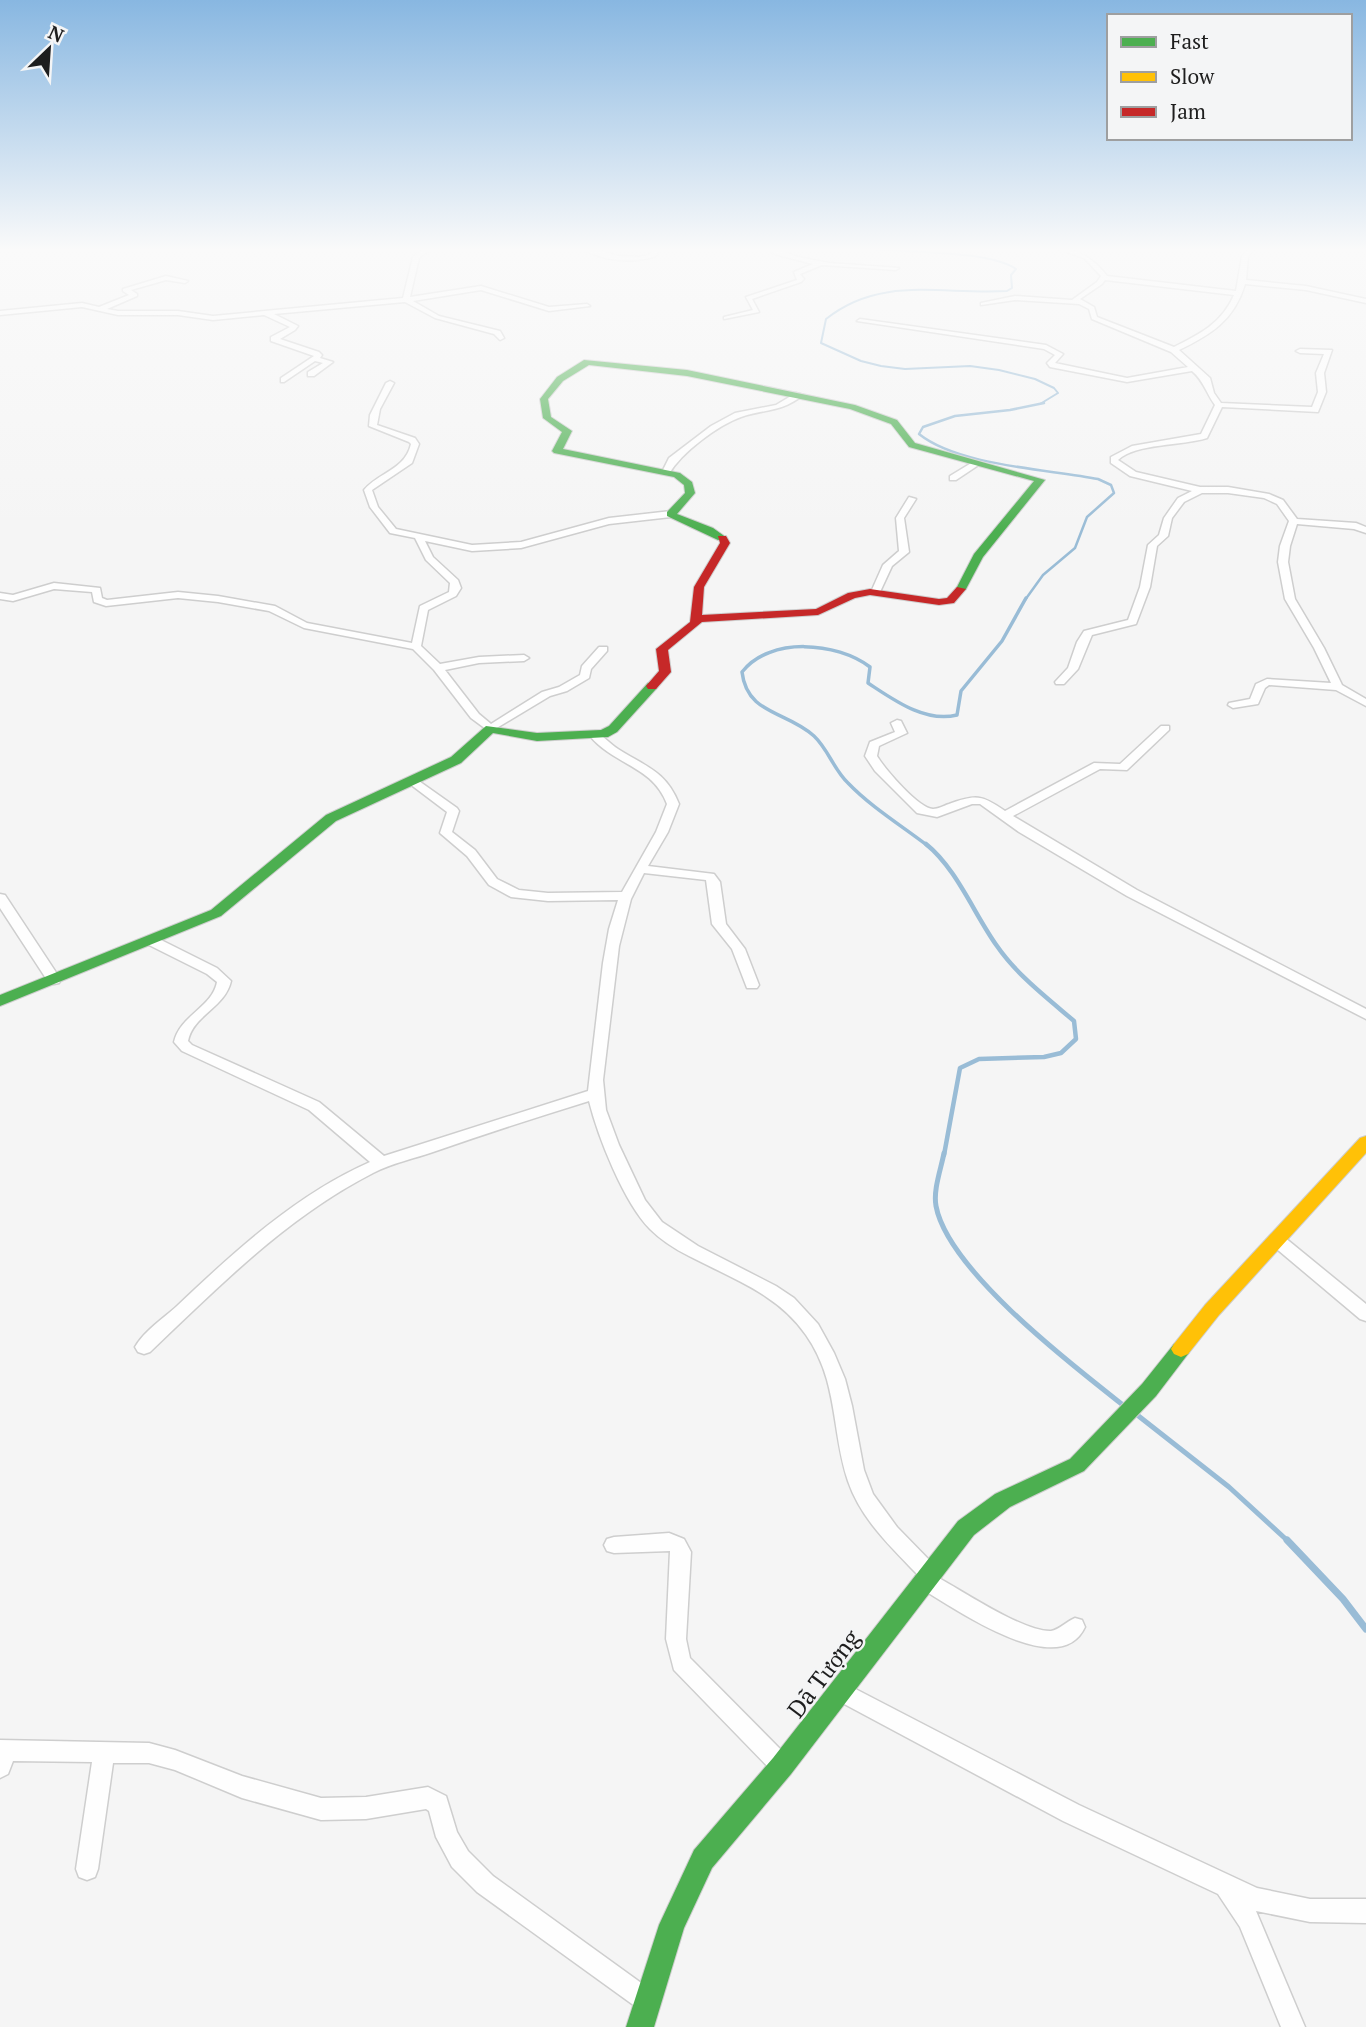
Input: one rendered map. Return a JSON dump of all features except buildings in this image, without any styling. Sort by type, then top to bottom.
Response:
[{"type":"street","points":[[281,342],[318,355],[284,380]]},
{"type":"street","points":[[1004,342],[1049,348],[1059,354],[1051,363],[1053,365],[1123,380],[1195,368]]},
{"type":"street","points":[[1153,342],[1174,350],[1195,368],[1208,382],[1210,393],[1219,405]]},
{"type":"street","points":[[1174,350],[1192,342]]},
{"type":"street","points":[[1219,405],[1315,410],[1322,392],[1320,373],[1329,352],[1300,351]]},
{"type":"street","points":[[311,374],[329,362],[315,358]]},
{"type":"street","points":[[0,596],[13,598],[58,586],[97,590],[97,600],[106,603],[178,595],[272,608],[304,625],[416,647],[438,668],[475,716],[490,729],[537,737],[596,736],[613,729],[665,672],[662,649],[698,619],[818,612],[852,595],[876,592],[942,602],[955,598],[978,556],[1040,481],[912,446],[904,439],[901,428],[888,419],[852,407],[687,373],[643,370],[590,361],[560,379],[546,395],[544,411],[547,418],[567,430],[557,447],[558,451],[666,472],[686,480],[691,489],[687,499],[671,514],[609,521],[515,546],[472,548],[419,538],[390,529],[374,507],[368,491],[372,485],[400,469],[415,454],[412,440],[373,426],[373,412],[387,394],[390,383]]},
{"type":"street","points":[[666,472],[672,460],[714,428],[735,416],[778,407],[799,395]]},
{"type":"street","points":[[1219,405],[1204,436],[1176,445],[1128,448],[1113,459],[1133,474],[1200,491],[1227,490],[1266,496],[1280,502],[1294,521],[1356,526],[1366,530]]},
{"type":"street","points":[[953,478],[976,464]]},
{"type":"street","points":[[1060,682],[1073,669],[1077,652],[1088,633],[1132,622],[1145,587],[1153,545],[1163,536],[1168,518],[1181,500],[1200,491]]},
{"type":"street","points":[[876,592],[888,565],[904,552],[900,518],[912,499]]},
{"type":"street","points":[[671,514],[677,519],[714,532],[723,538],[725,543],[699,587],[698,619]]},
{"type":"street","points":[[1294,521],[1285,546],[1283,562],[1290,599],[1338,687]]},
{"type":"street","points":[[416,647],[423,608],[453,594],[456,589],[454,582],[431,561],[419,538]]},
{"type":"street","points":[[0,1001],[200,922],[227,906],[331,818],[456,760],[490,729],[546,694],[563,689],[585,676],[586,668],[604,649]]},
{"type":"street","points":[[438,668],[479,660],[524,658]]},
{"type":"street","points":[[1233,705],[1254,702],[1260,687],[1268,682],[1338,687],[1366,703]]},
{"type":"street","points":[[897,723],[901,733],[874,744],[871,756],[879,769],[922,810],[937,813],[978,799],[1062,852],[1146,900],[1366,1014]]},
{"type":"street","points":[[1005,816],[1098,765],[1123,768],[1165,728]]},
{"type":"street","points":[[596,736],[608,747],[651,771],[661,780],[671,797],[673,807],[619,914],[595,1094],[639,1206],[654,1224],[695,1253],[786,1302],[804,1318],[831,1367],[840,1392],[852,1464],[860,1487],[870,1508],[926,1577],[991,1617],[1036,1636],[1051,1640],[1063,1637],[1075,1626]]},
{"type":"street","points":[[412,781],[453,811],[446,833],[471,853],[500,887],[516,894],[536,896],[626,896]]},
{"type":"street","points":[[640,869],[710,877],[714,882],[719,924],[738,949],[752,985]]},
{"type":"street","points":[[0,898],[54,981]]},
{"type":"street","points":[[152,941],[212,971],[223,981],[221,993],[181,1036],[181,1042],[187,1048],[314,1106],[382,1163]]},
{"type":"street","points":[[144,1347],[218,1278],[294,1213],[347,1180],[382,1163],[498,1123],[595,1094]]},
{"type":"street","name":"Dã Tượng","points":[[640,2027],[672,1925],[703,1859],[782,1766],[966,1528],[983,1512],[1016,1493],[1064,1475],[1077,1465],[1149,1390],[1212,1310],[1366,1142]]},
{"type":"street","points":[[1278,1241],[1366,1314]]},
{"type":"street","points":[[614,1545],[669,1541],[677,1545],[681,1552],[676,1639],[681,1663],[782,1766]]},
{"type":"street","points":[[840,1691],[1071,1813],[1227,1885],[1286,1909],[1325,1913],[1366,1911]]},
{"type":"street","points":[[87,1869],[104,1753]]},
{"type":"street","points":[[2,1755],[149,1753],[242,1787],[321,1809],[366,1808],[428,1798],[438,1804],[444,1817],[447,1837],[460,1858],[485,1884],[647,2001]]},
{"type":"street","points":[[1227,1885],[1248,1919],[1293,2027]]},
{"type":"waterway","points":[[821,342],[861,361],[881,366],[905,369],[970,366],[1035,379],[1054,388],[1058,393],[1040,404]]},
{"type":"waterway","points":[[1025,600],[1043,575],[1075,548],[1087,517],[1114,493],[1111,485],[1098,479],[980,460],[936,445],[919,434],[923,427],[955,416],[1040,404]]},
{"type":"waterway","points":[[928,846],[857,792],[843,778],[814,736],[760,705],[745,686],[742,672],[754,660],[769,653],[786,648],[822,648],[840,652],[870,667],[868,683],[910,708],[933,716],[957,715],[961,691],[1002,641],[1026,598]]},
{"type":"waterway","points":[[926,844],[947,866],[1005,957],[1033,986],[1074,1021],[1076,1039],[1061,1053],[1044,1057],[979,1059],[960,1068],[944,1155]]},
{"type":"waterway","points":[[944,1153],[936,1186],[936,1206],[945,1231],[963,1258],[987,1287],[1015,1314],[1123,1405]]},
{"type":"waterway","points":[[1136,1414],[1229,1487],[1288,1541]]},
{"type":"waterway","points":[[1288,1541],[1343,1599],[1366,1629]]},
{"type":"traffic: fast","points":[[722,538],[671,514],[690,493],[689,484],[677,475],[557,451],[567,431],[547,418],[544,399],[560,379],[587,362],[687,373],[852,407],[894,422],[912,445],[1040,480],[978,556],[961,589]]},
{"type":"traffic: fast","points":[[0,1001],[216,913],[331,818],[456,760],[490,729],[537,737],[604,734],[613,729],[652,686]]},
{"type":"traffic: fast","points":[[640,2027],[672,1925],[703,1859],[782,1766],[966,1528],[1002,1500],[1077,1465],[1149,1390],[1181,1349]]},
{"type":"traffic: slow","points":[[1181,1349],[1212,1310],[1366,1142]]},
{"type":"traffic: jam","points":[[652,686],[665,672],[662,649],[696,623],[699,587],[725,543],[722,538]]},
{"type":"traffic: jam","points":[[698,619],[818,612],[852,595],[870,592],[939,602],[950,601],[961,589]]}]
